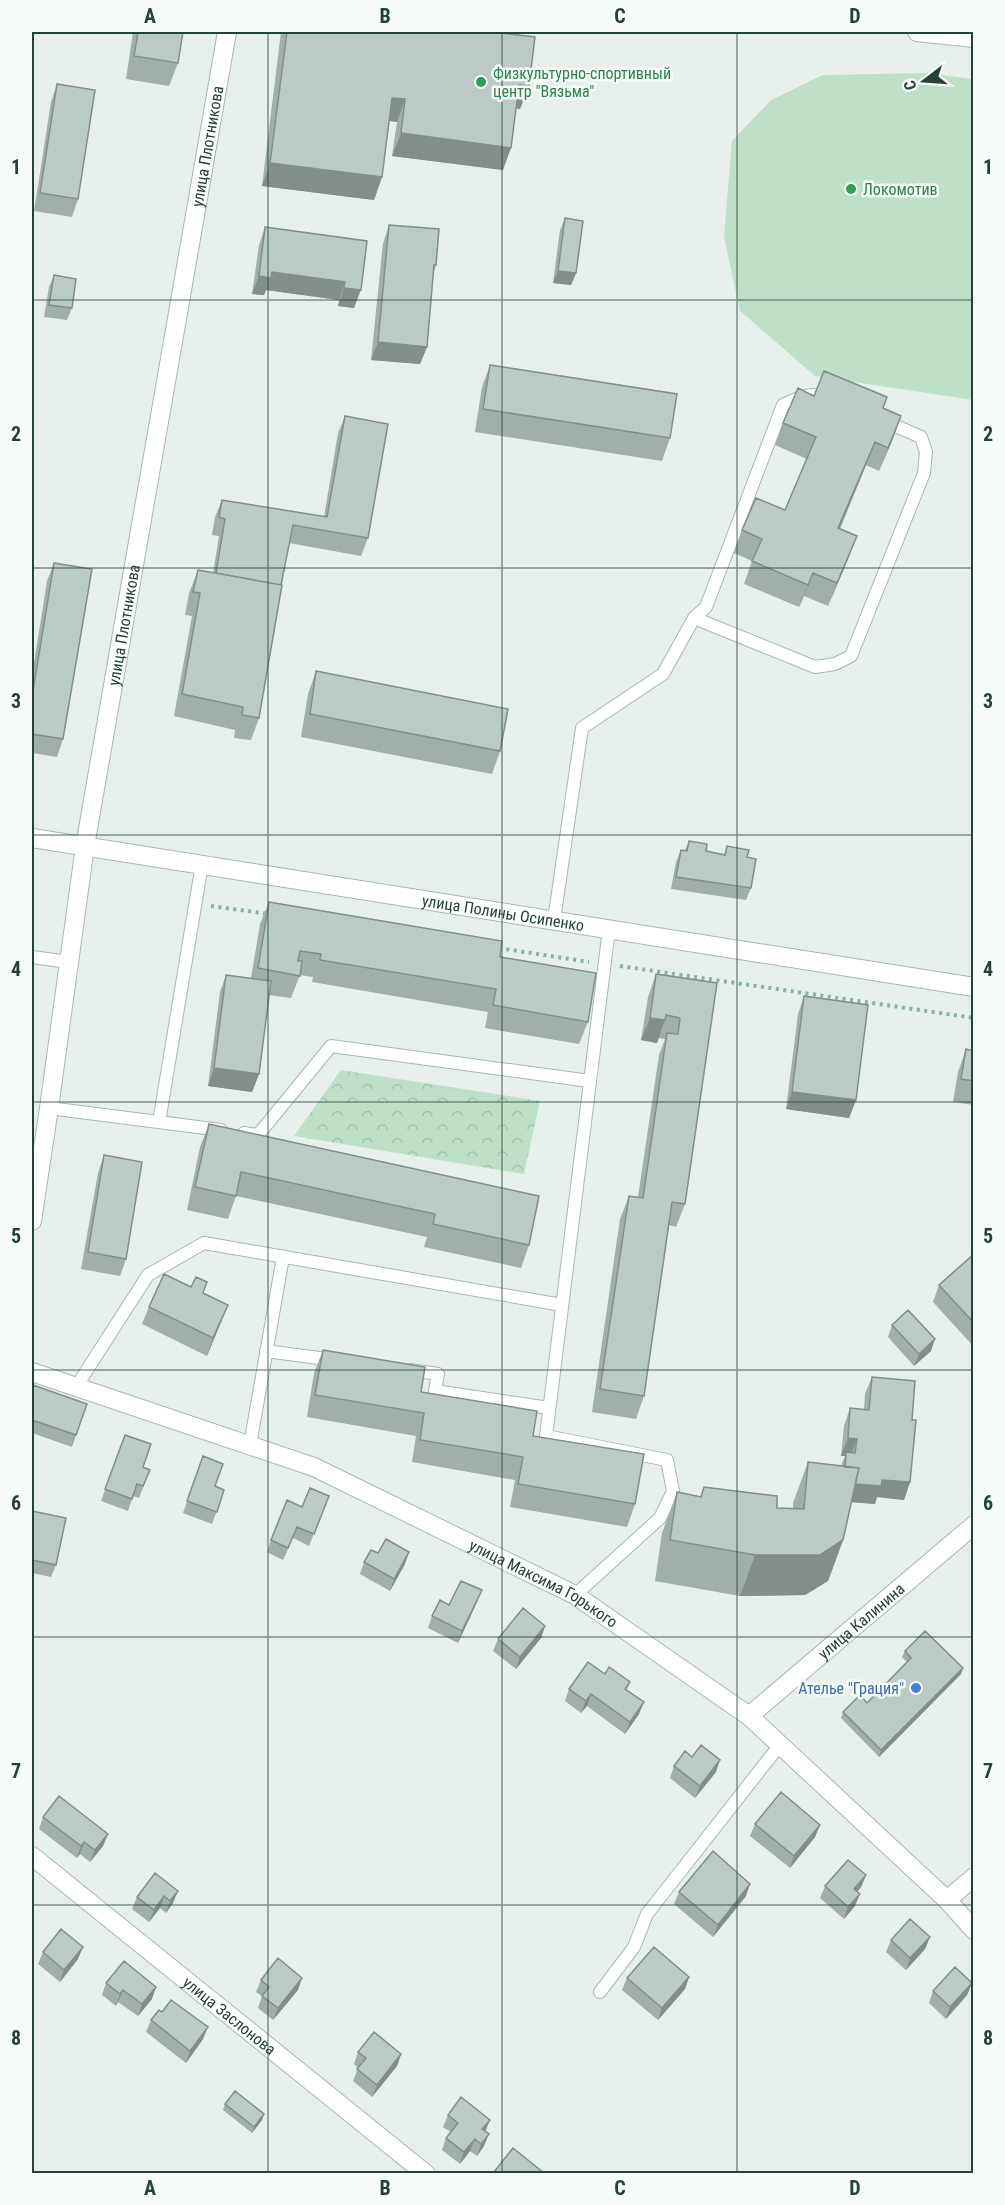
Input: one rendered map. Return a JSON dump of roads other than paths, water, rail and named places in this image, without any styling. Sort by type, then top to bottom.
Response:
[{"type":"street","name":"улица Плотникова","points":[[32,1221],[85,846],[226,32]]},
{"type":"street","points":[[917,32],[974,38]]},
{"type":"street","name":"улица Полины Осипенко","points":[[32,838],[974,987]]},
{"type":"street","name":"улица Максима Горького","points":[[32,1372],[314,1467],[575,1595],[749,1716],[947,1900],[974,1930]]},
{"type":"street","name":"улица Калинина","points":[[749,1716],[974,1525]]},
{"type":"street","name":"улица Заслонова","points":[[32,1856],[426,2173]]},
{"type":"street","points":[[947,1900],[974,1877]]},
{"type":"lane","points":[[554,920],[582,728],[663,674],[694,618],[706,607],[783,405],[800,396],[822,394],[844,404]]},
{"type":"lane","points":[[694,618],[815,666],[835,664],[851,657],[924,473],[926,452],[921,437],[866,413]]},
{"type":"lane","points":[[159,1122],[202,864]]},
{"type":"lane","points":[[575,1595],[660,1518],[673,1491],[667,1460],[546,1436],[609,929]]},
{"type":"lane","points":[[32,957],[69,962]]},
{"type":"lane","points":[[49,1108],[258,1135],[331,1046],[590,1082]]},
{"type":"lane","points":[[76,1387],[148,1275],[204,1243],[562,1305]]},
{"type":"lane","points":[[250,1445],[283,1257]]},
{"type":"lane","points":[[266,1350],[346,1362]]},
{"type":"lane","points":[[392,1368],[438,1374],[435,1391],[549,1408]]},
{"type":"lane","points":[[600,1992],[634,1947],[647,1914],[779,1746]]},
{"type":"place","name":"Физкультурно-спортивный центр \"Вязьма\"","points":[[481,82]]},
{"type":"place","name":"Локомотив","points":[[851,189]]},
{"type":"place","name":"Ателье \"Грация\"","points":[[916,1688]]}]
